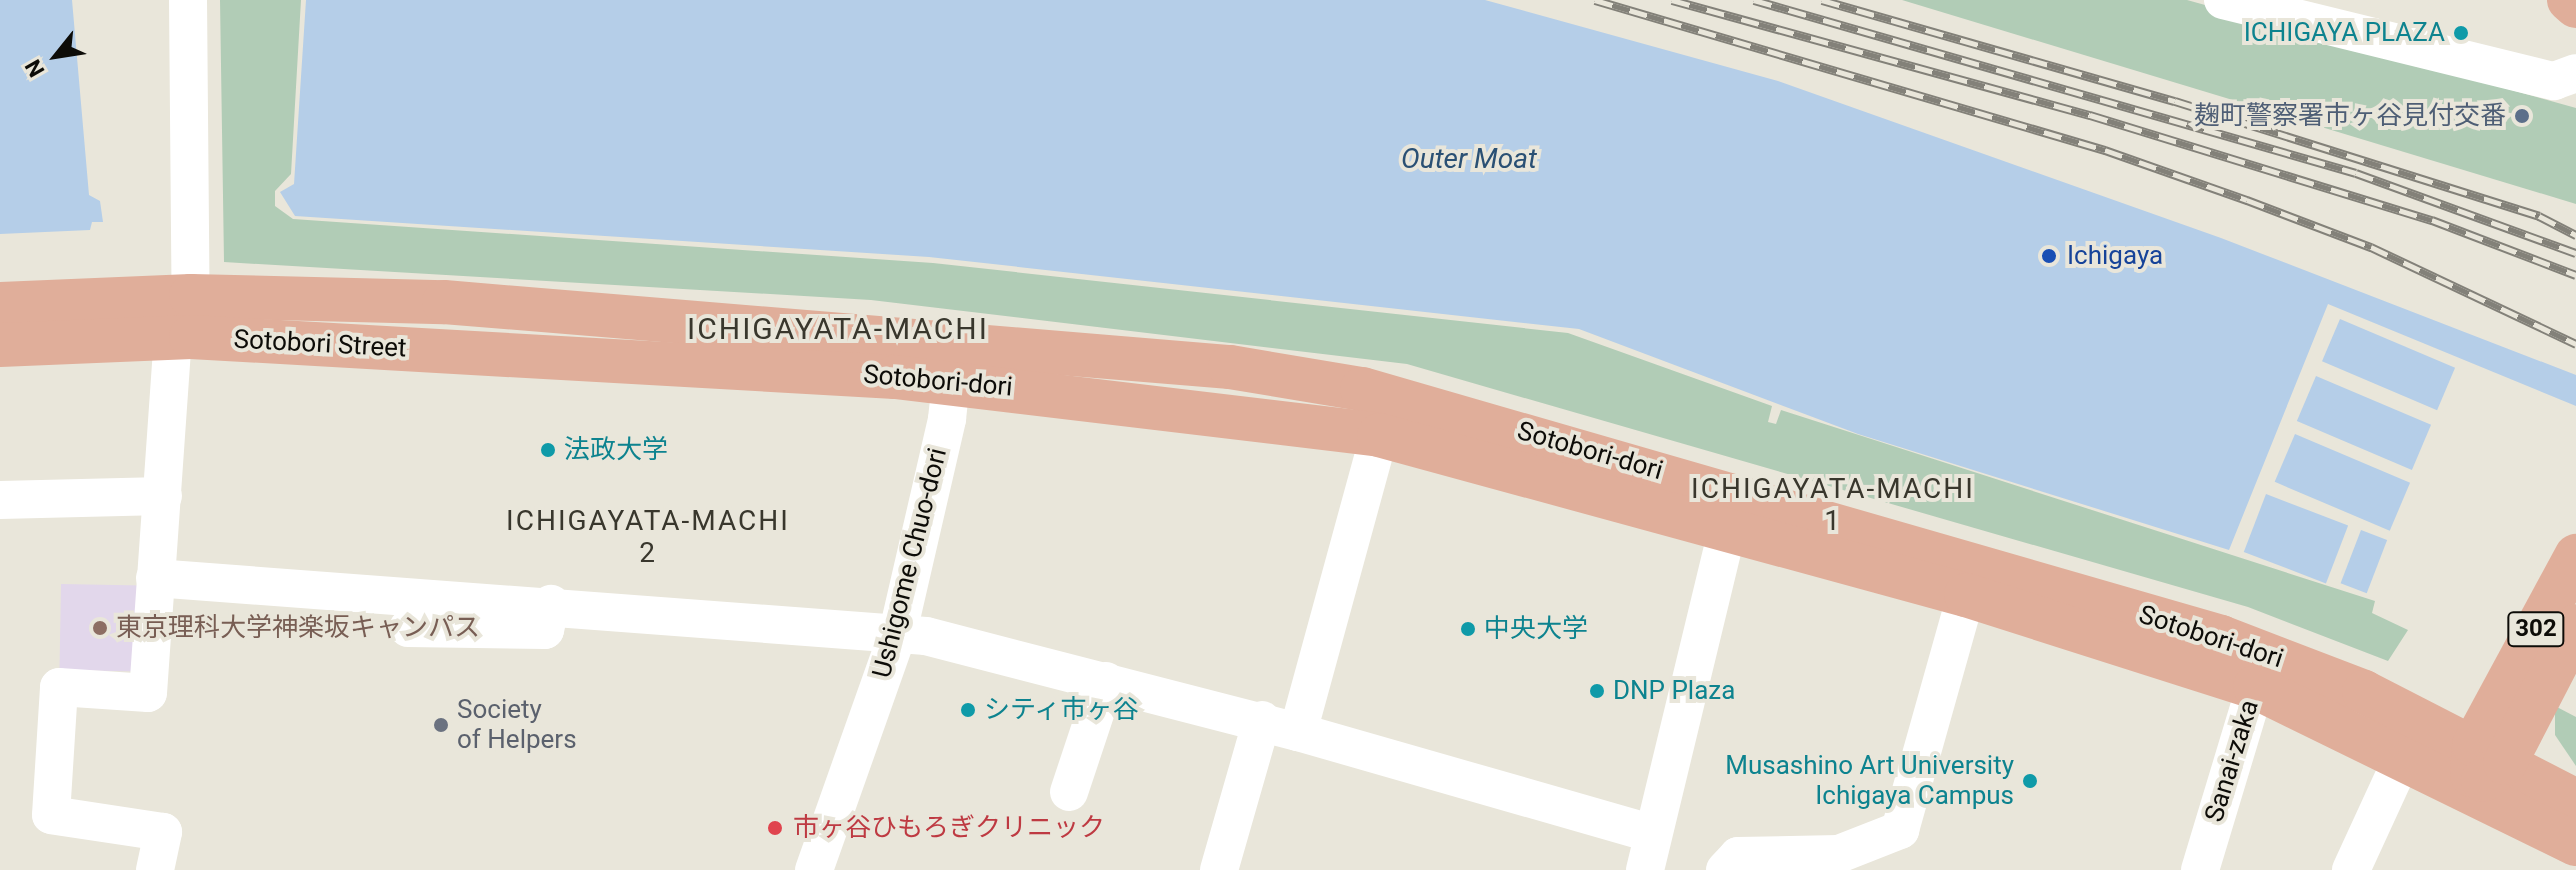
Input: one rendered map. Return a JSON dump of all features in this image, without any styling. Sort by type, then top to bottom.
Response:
[{"type":"main road","points":[[2569,0],[2576,6]]},
{"type":"main road","name":"Sotobori Street","points":[[0,304],[185,323],[954,362]]},
{"type":"main road","name":"Sotobori Street","points":[[0,345],[185,323]]},
{"type":"main road","name":"Sotobori-dori","points":[[954,362],[1379,435],[1966,595],[2260,670],[2404,755],[2483,765]]},
{"type":"main road","name":"Sotobori-dori","points":[[954,362],[1230,367],[1362,389],[2260,670],[2483,765]]},
{"type":"main road","name":"302","points":[[2483,765],[2513,709],[2576,556]]},
{"type":"main road","name":"302","points":[[2513,709],[2576,626]]},
{"type":"main road","points":[[2483,765],[2576,801]]},
{"type":"main road","points":[[2483,765],[2576,844]]},
{"type":"street","points":[[155,870],[163,832],[51,815],[59,687],[148,693],[163,496],[185,323],[188,0]]},
{"type":"street","points":[[2223,0],[2554,81],[2576,73]]},
{"type":"street","name":"Ushigome Chuo-dori","points":[[814,870],[897,636],[954,362]]},
{"type":"street","points":[[1298,732],[1379,435]]},
{"type":"street","points":[[0,500],[163,496]]},
{"type":"street","points":[[155,578],[551,604],[897,636],[1106,681],[1262,720],[1649,852],[1727,530]]},
{"type":"street","points":[[1725,870],[1738,856],[1839,854],[1900,830],[1966,595]]},
{"type":"street","points":[[408,628],[545,630],[551,604]]},
{"type":"street","name":"Sanai-zaka","points":[[2200,870],[2260,670]]},
{"type":"street","points":[[1069,792],[1106,681]]},
{"type":"street","points":[[1219,870],[1262,720]]},
{"type":"street","points":[[2351,870],[2404,755]]},
{"type":"shaded area","name":"東京理科大学神楽坂キャンパス","points":[[61,584],[142,585],[140,671],[59,670]]},
{"type":"green space","points":[[220,0],[301,0],[291,174],[275,191],[275,206],[293,219],[933,263],[1568,333],[1772,406],[1768,422],[1776,424],[1781,410],[2375,601],[2372,613],[2408,630],[2388,661],[2248,607],[1407,364],[871,300],[224,262]]},
{"type":"green space","points":[[1902,0],[2187,0],[2576,108],[2576,204]]},
{"type":"green space","points":[[2555,706],[2576,717],[2576,766],[2555,735]]},
{"type":"water","points":[[0,0],[72,0],[89,195],[100,201],[103,222],[92,222],[90,230],[0,234]]},
{"type":"water","name":"Outer Moat","points":[[306,0],[1485,0],[1778,81],[2221,238],[2576,375],[2576,406],[2328,304],[2229,550],[1858,434],[1579,329],[929,257],[295,216],[280,192],[294,184]]},
{"type":"water","points":[[2340,319],[2455,368],[2437,410],[2322,361]]},
{"type":"water","points":[[2316,376],[2431,425],[2412,470],[2297,421]]},
{"type":"water","points":[[2295,434],[2410,483],[2390,531],[2275,482]]},
{"type":"water","points":[[2266,494],[2348,526],[2326,583],[2244,552]]},
{"type":"water","points":[[2361,530],[2387,540],[2367,593],[2341,583]]},
{"type":"railway","points":[[1595,0],[2105,150],[2371,247],[2576,344]]},
{"type":"railway","points":[[1672,0],[2090,115],[2432,220],[2576,275]]},
{"type":"railway","points":[[1754,0],[2356,173],[2576,253]]},
{"type":"railway","points":[[1822,0],[2175,101],[2539,216],[2576,235]]},
{"type":"place","name":"ICHIGAYA PLAZA","points":[[2461,33]]},
{"type":"place","name":"麹町警察署市ヶ谷見付交番","points":[[2522,116]]},
{"type":"place","name":"Ichigaya","points":[[2049,256]]},
{"type":"place","name":"法政大学","points":[[548,450]]},
{"type":"place","name":"東京理科大学神楽坂キャンパス","points":[[100,628]]},
{"type":"place","name":"中央大学","points":[[1468,629]]},
{"type":"place","name":"DNP Plaza","points":[[1597,691]]},
{"type":"place","name":"シティ市ヶ谷","points":[[968,710]]},
{"type":"place","name":"Society of Helpers","points":[[441,725]]},
{"type":"place","name":"Musashino Art University Ichigaya Campus","points":[[2030,781]]},
{"type":"place","name":"市ヶ谷ひもろぎクリニック","points":[[775,828]]},
{"type":"district","name":"ICHIGAYATA-MACHI","points":[[838,329]]},
{"type":"district","name":"ICHIGAYATA-MACHI 1","points":[[1833,505]]},
{"type":"district","name":"ICHIGAYATA-MACHI 2","points":[[648,537]]}]
